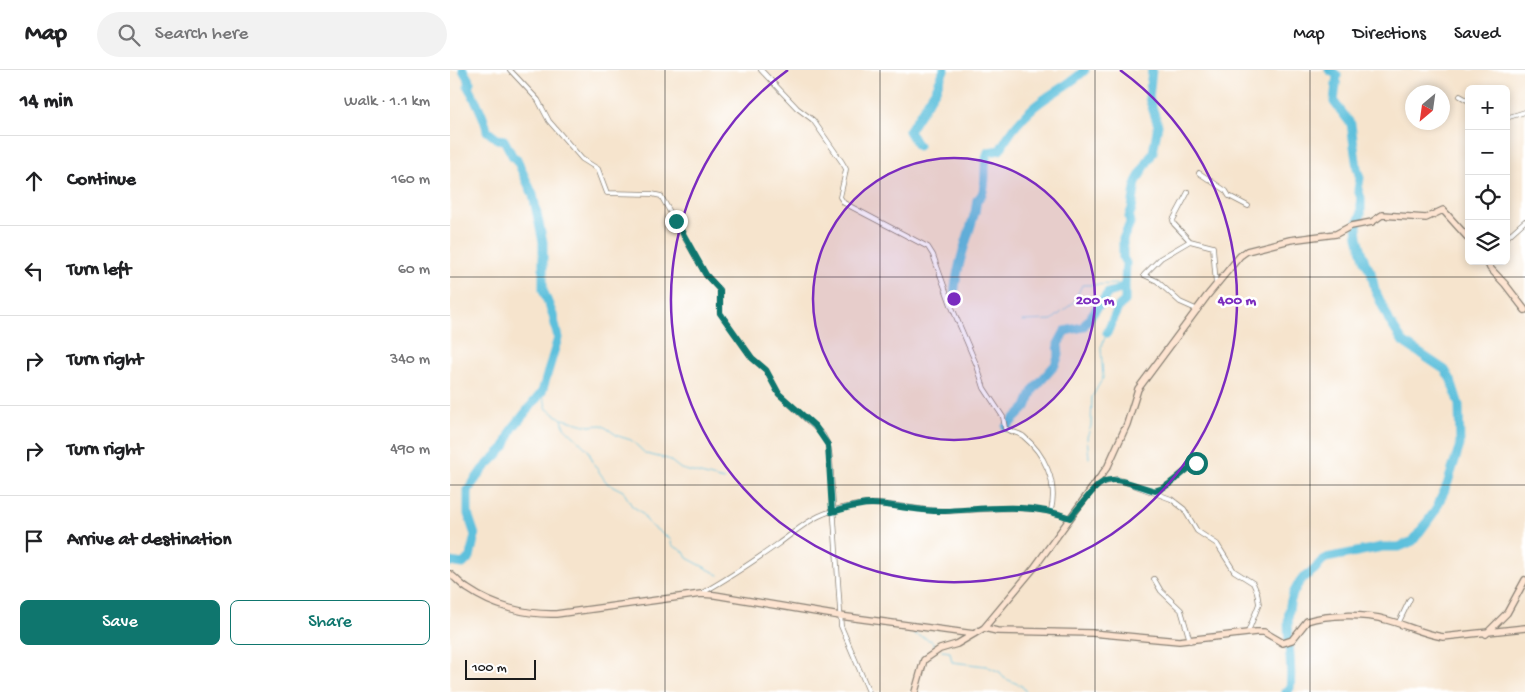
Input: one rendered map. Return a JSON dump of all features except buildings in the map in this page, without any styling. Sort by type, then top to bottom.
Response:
[{"type":"street","points":[[510,70],[538,100],[549,121],[582,159],[598,169],[602,185],[607,193],[657,194],[667,205],[706,275],[720,290],[720,313],[752,358],[766,370],[779,394],[823,435],[828,445],[830,458],[841,629],[869,692]]},
{"type":"street","points":[[761,70],[817,126],[842,162],[846,169],[840,197],[844,203],[897,233],[928,247],[933,255],[984,388],[1003,417],[1005,428],[1024,437],[1043,458],[1054,492],[1051,510]]},
{"type":"street","points":[[1460,96],[1465,99]]},
{"type":"street","points":[[1510,117],[1525,112]]},
{"type":"street","points":[[1199,173],[1226,191],[1229,196],[1248,206]]},
{"type":"street","points":[[1188,192],[1173,220],[1178,231],[1190,241],[1213,247],[1216,285]]},
{"type":"street","points":[[915,692],[924,660],[940,649],[958,644],[984,628],[1034,568],[1096,484],[1110,461],[1127,424],[1136,393],[1216,285],[1240,256],[1247,251],[1290,240],[1336,234],[1351,226],[1372,222],[1382,215],[1426,218],[1443,210],[1465,235]]},
{"type":"street","points":[[1510,234],[1525,221]]},
{"type":"street","points":[[1190,241],[1161,258],[1144,275],[1157,281],[1180,302],[1198,310]]},
{"type":"street","points":[[1489,265],[1525,310]]},
{"type":"street","points":[[1155,491],[1169,485],[1180,474],[1196,463]]},
{"type":"street","points":[[1096,484],[1117,479],[1155,491],[1171,499],[1184,509],[1197,531],[1217,544],[1234,571],[1253,583],[1259,604],[1248,632]]},
{"type":"street","points":[[701,594],[735,574],[807,522],[832,512],[871,504],[921,510],[978,508],[1051,510],[1070,518]]},
{"type":"street","points":[[450,574],[470,591],[508,608],[533,614],[556,614],[701,594],[840,616],[974,634]]},
{"type":"street","points":[[1154,579],[1161,591],[1181,610],[1190,641]]},
{"type":"street","points":[[1486,634],[1507,613],[1525,580]]},
{"type":"street","points":[[1398,624],[1410,598]]},
{"type":"street","points":[[984,628],[997,631],[1075,632],[1162,641],[1190,641],[1248,632],[1264,632],[1283,643],[1292,640],[1302,624],[1312,619],[1340,616],[1375,617],[1443,637],[1486,634],[1525,628]]},
{"type":"waterway","points":[[450,562],[463,564],[470,557],[475,535],[468,514],[468,490],[482,470],[505,447],[512,429],[542,392],[558,338],[553,315],[543,290],[543,242],[533,195],[516,158],[513,157],[504,140],[497,139],[487,131],[468,87],[470,82],[463,70]]},
{"type":"waterway","points":[[918,146],[909,131],[936,89],[944,70]]},
{"type":"waterway","points":[[954,297],[959,264],[977,200],[982,195],[984,189],[985,162],[988,152],[1000,150],[1015,127],[1029,111],[1085,70]]},
{"type":"waterway","points":[[1006,427],[1026,407],[1033,390],[1055,365],[1059,355],[1058,344],[1065,331],[1083,327],[1108,293],[1121,289],[1125,284],[1126,263],[1123,258],[1123,239],[1130,223],[1129,217],[1136,182],[1153,152],[1158,125],[1149,98],[1152,70]]},
{"type":"waterway","points":[[1286,692],[1290,688],[1291,675],[1288,631],[1290,603],[1295,590],[1303,578],[1326,558],[1382,547],[1399,547],[1413,541],[1435,511],[1447,485],[1460,445],[1459,405],[1451,380],[1445,370],[1403,342],[1390,322],[1375,290],[1371,272],[1365,262],[1358,237],[1357,226],[1361,214],[1361,198],[1358,190],[1360,178],[1351,124],[1334,102],[1337,75],[1329,70]]},
{"type":"waterway","points":[[1022,321],[1052,320],[1074,302],[1082,285],[1125,284]]},
{"type":"waterway","points":[[1107,333],[1119,306],[1125,301],[1125,284]]},
{"type":"waterway","points":[[1089,458],[1087,437],[1091,426],[1092,397],[1103,378],[1101,347],[1107,333]]},
{"type":"waterway","points":[[542,392],[547,409],[562,419],[564,427],[588,450],[595,466],[607,483],[623,491],[632,506],[641,512],[650,525],[670,539],[672,545],[684,552],[687,558],[719,575]]},
{"type":"waterway","points":[[563,419],[589,426],[602,425],[618,436],[631,440],[646,454],[668,459],[681,469],[724,480]]},
{"type":"waterway","points":[[912,633],[932,641],[936,648]]},
{"type":"waterway","points":[[942,651],[950,652],[952,662],[986,666],[1000,672],[1004,678],[1022,686],[1026,692]]},
{"type":"route","points":[[676,221],[706,275],[720,290],[718,308],[720,313],[731,325],[752,358],[766,370],[779,394],[799,410],[823,435],[828,445],[830,458],[832,512],[871,504],[945,511],[978,508],[1038,509],[1051,510],[1070,518],[1096,484],[1110,479],[1117,479],[1155,491],[1162,490],[1196,463]]}]
